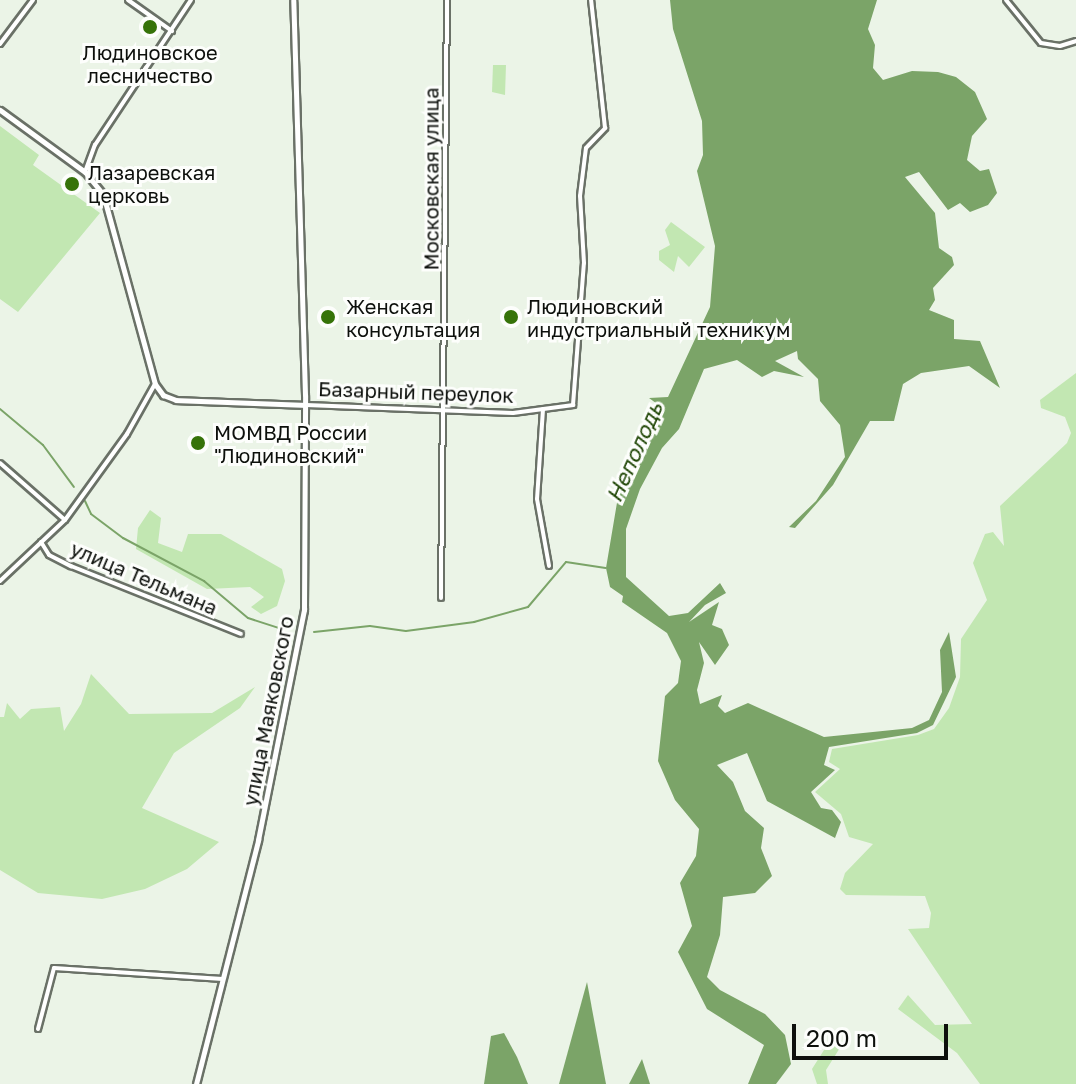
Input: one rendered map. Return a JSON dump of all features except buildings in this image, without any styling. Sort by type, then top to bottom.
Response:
[{"type":"street","points":[[0,44],[33,0]]},
{"type":"street","points":[[128,0],[172,31]]},
{"type":"street","points":[[85,172],[95,145],[191,0]]},
{"type":"street","name":"улица Маяковского","points":[[196,1084],[258,840],[304,610],[305,405],[293,0]]},
{"type":"street","name":"Московская улица","points":[[441,598],[447,0]]},
{"type":"street","name":"Базарный переулок","points":[[305,405],[445,409],[543,409],[573,405],[584,263],[580,196],[586,148],[605,128],[591,0]]},
{"type":"street","points":[[1006,0],[1041,43],[1060,46],[1076,41]]},
{"type":"street","points":[[0,110],[85,172],[103,194],[155,384],[176,400],[305,405]]},
{"type":"street","points":[[0,581],[65,520],[127,434],[155,384]]},
{"type":"street","points":[[543,409],[537,499],[549,566]]},
{"type":"street","points":[[0,463],[65,520]]},
{"type":"street","name":"улица Тельмана","points":[[41,542],[49,555],[71,566],[241,634]]},
{"type":"street","points":[[38,1029],[54,968],[223,979]]},
{"type":"shaded area","points":[[670,0],[877,0],[868,29],[875,45],[873,68],[883,80],[912,71],[938,72],[956,77],[975,92],[987,119],[972,136],[967,160],[980,171],[989,169],[997,193],[988,205],[970,212],[960,203],[948,210],[919,172],[905,177],[935,213],[939,248],[952,257],[954,265],[933,288],[935,300],[929,310],[954,320],[954,339],[980,341],[1000,388],[969,366],[921,373],[903,384],[894,421],[870,421],[833,485],[795,528],[789,527],[816,501],[845,457],[840,425],[820,401],[818,379],[798,359],[797,351],[775,361],[804,377],[774,371],[762,377],[737,360],[704,369],[679,429],[662,448],[640,489],[626,529],[626,577],[669,616],[688,613],[720,583],[726,593],[705,605],[689,622],[719,602],[712,625],[722,629],[729,645],[715,665],[699,642],[704,663],[697,690],[700,704],[722,695],[718,706],[725,713],[748,703],[824,737],[912,728],[929,720],[942,692],[940,650],[949,632],[956,677],[933,725],[917,733],[829,747],[824,765],[835,770],[811,792],[821,808],[832,810],[841,822],[835,838],[767,801],[747,753],[717,765],[733,782],[745,811],[764,828],[761,848],[772,876],[755,893],[723,897],[720,935],[707,977],[720,990],[765,1014],[785,1035],[791,1064],[776,1084],[748,1084],[764,1045],[707,1009],[678,952],[692,926],[680,883],[696,856],[699,829],[675,800],[658,761],[665,696],[678,683],[681,661],[667,633],[622,602],[623,596],[610,587],[606,568],[621,479],[631,475],[661,414],[660,406],[649,398],[668,397],[710,307],[715,246],[697,171],[703,155],[702,121],[673,29]]},
{"type":"shaded area","points":[[493,65],[506,65],[505,95],[492,92]]},
{"type":"shaded area","points":[[0,126],[39,155],[33,165],[100,213],[18,312],[0,299]]},
{"type":"shaded area","points":[[671,222],[705,247],[689,267],[678,256],[674,272],[659,260],[659,251],[670,245],[665,230]]},
{"type":"shaded area","points":[[1076,373],[1076,1084],[980,1084],[957,1053],[898,1009],[908,995],[935,1025],[972,1024],[908,929],[929,928],[931,913],[925,896],[846,895],[840,889],[845,873],[873,844],[849,837],[841,814],[815,792],[840,769],[829,762],[832,749],[918,735],[934,729],[949,708],[960,677],[961,639],[987,600],[973,563],[985,534],[993,532],[1004,546],[1000,506],[1067,443],[1071,433],[1065,417],[1041,408],[1040,400]]},
{"type":"shaded area","points":[[150,510],[161,518],[158,543],[182,552],[188,534],[221,534],[282,569],[285,581],[277,606],[261,614],[251,607],[264,597],[250,587],[207,589],[136,549],[138,528]]},
{"type":"shaded area","points":[[91,674],[129,714],[212,713],[255,687],[240,708],[174,753],[142,808],[219,842],[187,869],[145,889],[102,899],[38,893],[0,870],[0,717],[4,717],[7,703],[20,719],[31,709],[60,707],[64,731],[81,704]]},
{"type":"shaded area","points":[[587,982],[606,1084],[559,1084]]},
{"type":"shaded area","points":[[836,1031],[843,1043],[826,1070],[828,1084],[817,1084],[812,1069]]},
{"type":"shaded area","points":[[504,1033],[528,1084],[484,1084],[491,1036]]},
{"type":"shaded area","points":[[642,1059],[650,1084],[629,1084]]},
{"type":"waterway","points":[[0,409],[43,445],[74,487]]},
{"type":"waterway","points":[[85,501],[91,514],[123,538],[204,581],[248,618],[278,628],[290,621]]},
{"type":"waterway","points":[[314,632],[370,626],[406,631],[474,622],[528,607],[566,562],[606,568]]},
{"type":"place","name":"Людиновское лесничество","points":[[150,27]]},
{"type":"place","name":"Лазаревская церковь","points":[[72,184]]},
{"type":"place","name":"Женская консультация","points":[[328,317]]},
{"type":"place","name":"Людиновский индустриальный техникум","points":[[511,317]]},
{"type":"place","name":"МОМВД России \"Людиновский\"","points":[[198,443]]},
{"type":"water label","name":"Неполодь","points":[[634,452]]}]
